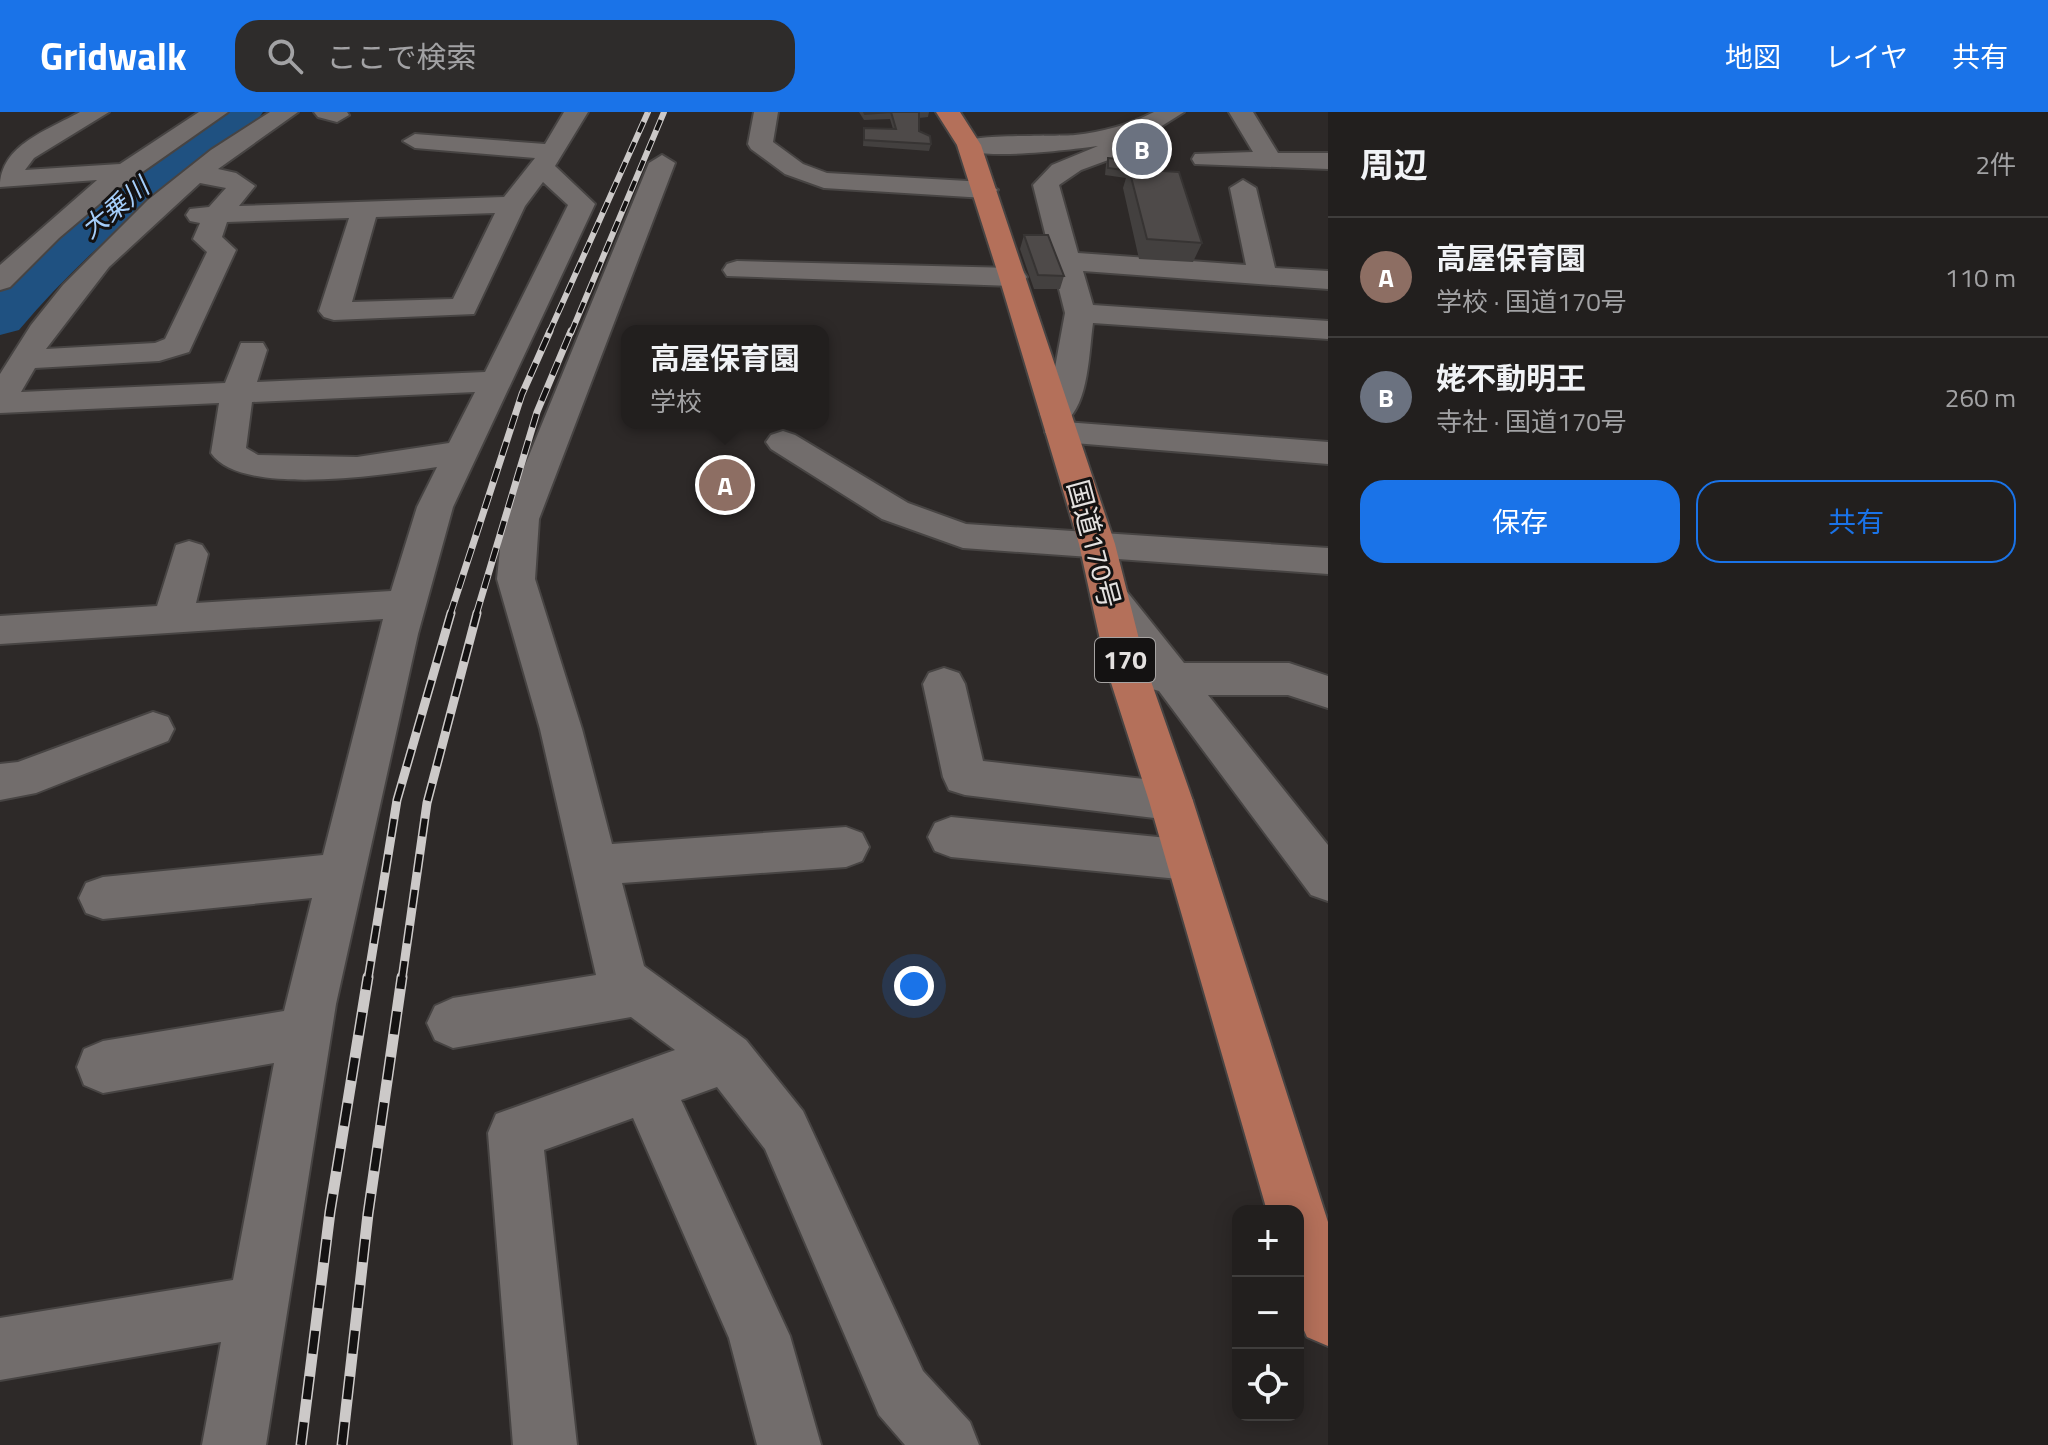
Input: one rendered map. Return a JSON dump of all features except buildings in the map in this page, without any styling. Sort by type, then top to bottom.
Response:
[{"type":"highway","name":"国道170号","points":[[948,112],[969,145],[1013,277],[1097,544],[1126,667],[1171,801],[1294,1205]]},
{"type":"highway","points":[[1304,1238],[1328,1316]]},
{"type":"street","points":[[3,178],[25,153],[97,112]]},
{"type":"street","points":[[0,281],[123,171],[216,112]]},
{"type":"street","points":[[0,402],[47,322],[137,224],[234,143],[286,112]]},
{"type":"street","points":[[364,212],[334,311],[464,308],[512,205],[547,160],[576,112]]},
{"type":"street","points":[[766,112],[760,144],[794,169],[824,180],[985,190]]},
{"type":"street","points":[[969,145],[1020,146],[1107,138],[1172,112]]},
{"type":"street","points":[[1241,112],[1269,158]]},
{"type":"street","points":[[234,1445],[306,1032],[407,604],[435,507],[582,204],[547,160],[415,141],[429,122]]},
{"type":"street","points":[[234,143],[277,152]]},
{"type":"street","points":[[1129,144],[1076,164],[1051,177],[1046,185],[1080,313],[1059,423],[1328,453]]},
{"type":"street","points":[[1204,159],[1328,161]]},
{"type":"street","points":[[662,163],[521,519],[516,579],[561,729],[622,980],[727,1058],[784,1130],[901,1393],[947,1445]]},
{"type":"street","points":[[3,178],[123,171]]},
{"type":"street","points":[[25,359],[159,352],[178,345],[222,250],[207,239],[216,215],[242,186],[227,178],[195,175]]},
{"type":"street","points":[[1243,188],[1262,274]]},
{"type":"street","points":[[60,226],[137,224],[216,215],[512,205]]},
{"type":"street","points":[[1067,261],[1328,280]]},
{"type":"street","points":[[737,270],[1013,277]]},
{"type":"street","points":[[1080,313],[1328,330]]},
{"type":"street","points":[[252,350],[237,394],[228,453],[251,466],[357,468],[462,452]]},
{"type":"street","points":[[0,402],[497,381]]},
{"type":"street","points":[[783,442],[895,511],[963,536],[1328,561]]},
{"type":"street","points":[[173,619],[189,554]]},
{"type":"street","points":[[1110,598],[1328,880]]},
{"type":"street","points":[[0,630],[407,604]]},
{"type":"street","points":[[1126,667],[1171,679],[1289,679],[1328,692]]},
{"type":"street","points":[[944,684],[965,777],[1171,801]]},
{"type":"street","points":[[0,782],[20,780],[153,729]]},
{"type":"street","points":[[951,837],[1189,860]]},
{"type":"street","points":[[594,865],[846,847]]},
{"type":"street","points":[[103,898],[342,874]]},
{"type":"street","points":[[453,1023],[638,992]]},
{"type":"street","points":[[103,1067],[306,1032]]},
{"type":"street","points":[[545,1445],[515,1133],[727,1058]]},
{"type":"street","points":[[647,1087],[759,1336],[789,1445]]},
{"type":"street","points":[[0,1349],[258,1306]]},
{"type":"waterway","name":"大乗川","points":[[0,319],[26,288],[83,232],[177,158],[242,112]]},
{"type":"railway","points":[[549,333],[648,112]]},
{"type":"railway","points":[[571,333],[664,112]]},
{"type":"railway","points":[[450,615],[522,394],[550,331]]},
{"type":"railway","points":[[476,615],[537,412],[571,331]]},
{"type":"railway","points":[[368,979],[397,800],[451,613]]},
{"type":"railway","points":[[402,979],[427,803],[477,613]]},
{"type":"railway","points":[[301,1445],[330,1212],[368,977]]},
{"type":"railway","points":[[342,1445],[368,1214],[402,977]]},
{"type":"place","name":"姥不動明王","points":[[1142,149]]},
{"type":"place","name":"高屋保育園","points":[[725,485]]}]
